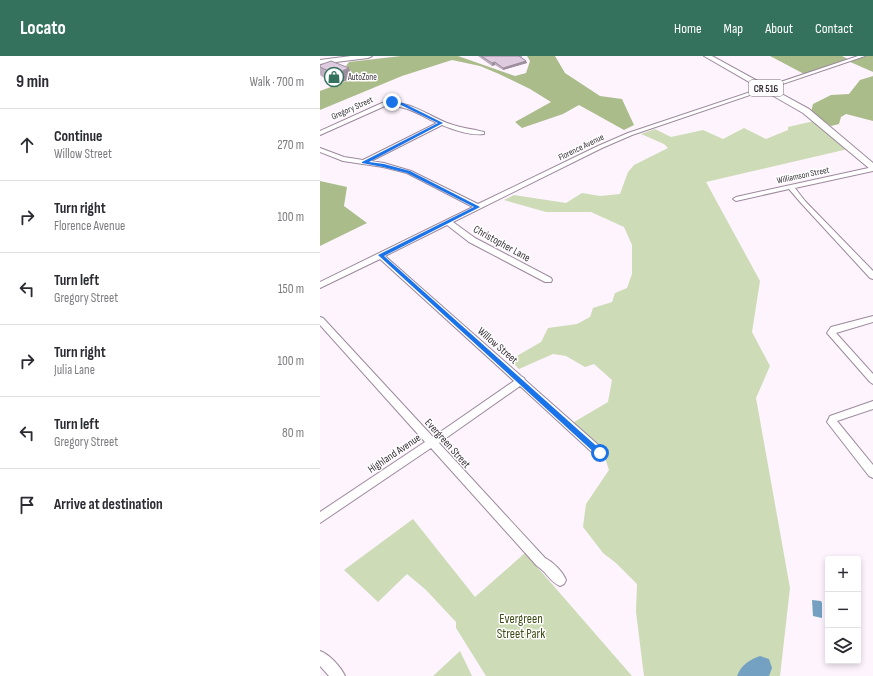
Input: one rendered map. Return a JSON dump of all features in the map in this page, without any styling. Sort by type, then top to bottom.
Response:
[{"type":"highway","points":[[320,58],[341,56]]},
{"type":"highway","points":[[320,62],[368,56]]},
{"type":"main road","name":"CR 516","points":[[707,56],[798,106],[822,123],[873,168]]},
{"type":"street","name":"Florence Avenue","points":[[320,285],[600,147],[630,134],[863,56]]},
{"type":"street","name":"Gregory Street","points":[[320,133],[384,104],[392,102],[402,104],[441,123],[470,132],[482,133]]},
{"type":"street","points":[[364,162],[441,123]]},
{"type":"street","points":[[320,150],[343,159],[384,165],[409,172],[478,207]]},
{"type":"street","name":"Williamson Street","points":[[736,199],[873,168]]},
{"type":"street","points":[[791,187],[803,202],[873,276]]},
{"type":"street","name":"Christopher Lane","points":[[448,222],[472,240],[548,280]]},
{"type":"street","name":"Willow Street","points":[[380,255],[600,453]]},
{"type":"street","points":[[873,319],[831,331],[833,337],[873,380]]},
{"type":"street","name":"Evergreen Street","points":[[320,320],[541,562],[546,564],[560,580]]},
{"type":"street","name":"Highland Avenue","points":[[321,514],[511,389],[520,380]]},
{"type":"street","points":[[871,469],[828,421],[873,405]]},
{"type":"street","points":[[320,657],[338,676]]},
{"type":"green space","points":[[401,56],[458,56],[515,76],[526,73],[530,61],[527,56],[555,56],[565,73],[600,96],[622,99],[634,125],[624,130],[579,105],[563,114],[522,128],[515,122],[551,102],[530,89],[499,74],[480,66],[452,60],[402,76],[320,110],[320,91],[352,79],[355,76],[346,66],[349,62]]},
{"type":"green space","points":[[770,56],[842,56],[848,59],[862,56],[873,56],[873,72],[848,61],[806,75]]},
{"type":"green space","points":[[873,76],[873,121],[846,114],[841,117],[839,124],[831,126],[811,112],[813,104],[831,95],[849,94],[860,80]]},
{"type":"green space","points":[[814,121],[848,149],[706,182],[760,281],[752,332],[770,366],[756,398],[790,588],[780,676],[644,676],[636,612],[637,584],[616,563],[603,553],[583,527],[586,504],[609,470],[604,455],[569,425],[608,402],[612,380],[594,364],[585,367],[566,356],[553,354],[519,369],[510,360],[541,342],[548,328],[577,324],[590,317],[593,308],[612,302],[615,293],[627,288],[632,274],[632,245],[624,227],[591,212],[546,212],[504,200],[514,195],[566,203],[582,193],[600,196],[620,194],[628,172],[634,165],[668,148],[664,144],[641,134],[655,129],[671,137],[703,130],[723,139],[744,128],[766,139],[788,130],[788,127]]},
{"type":"green space","points":[[320,181],[347,187],[344,206],[367,223],[320,246]]},
{"type":"green space","name":"Evergreen Street Park","points":[[413,519],[475,597],[525,553],[632,676],[486,676],[456,628],[456,622],[426,590],[407,574],[378,602],[344,570]]},
{"type":"green space","points":[[460,651],[472,676],[433,676]]},
{"type":"water","points":[[812,600],[821,601],[822,618],[813,616]]},
{"type":"building","points":[[481,56],[519,56],[526,61],[503,68],[495,62],[492,63]]},
{"type":"building","points":[[331,61],[349,68],[335,74],[320,67],[320,65]]},
{"type":"waterway","points":[[749,676],[760,668]]},
{"type":"place","name":"AutoZone","points":[[334,77]]},
{"type":"route","points":[[392,102],[402,104],[441,123],[364,162],[384,165],[409,172],[478,207],[380,255],[600,453]]}]
